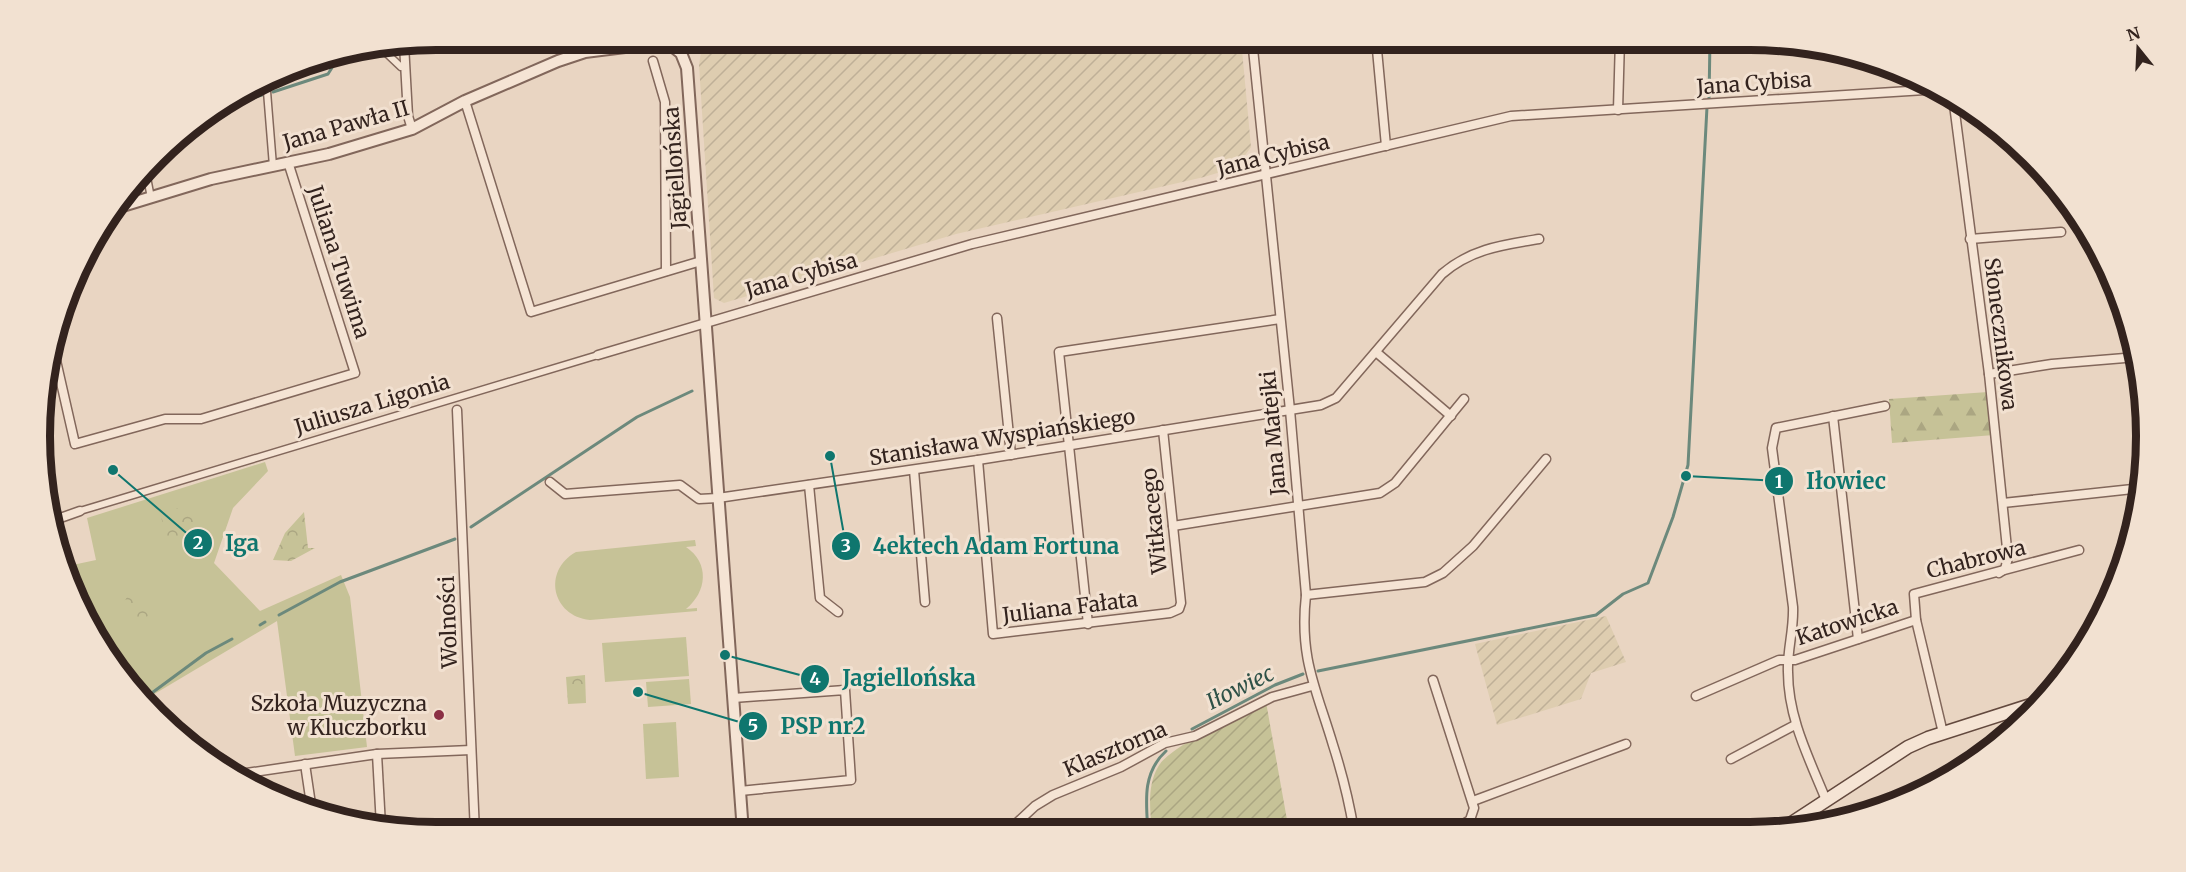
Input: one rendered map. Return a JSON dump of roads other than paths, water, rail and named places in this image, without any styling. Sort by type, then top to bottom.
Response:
[{"type":"main road","points":[[1797,819],[1908,747],[1943,733],[2025,707]]},
{"type":"street","name":"Jana Pawła II","points":[[126,205],[211,179],[358,146],[412,129],[465,100],[558,61],[585,52],[601,50]]},
{"type":"street","name":"Jana Matejki","points":[[1252,50],[1290,410],[1306,596],[1303,624],[1312,686],[1336,754],[1348,795],[1352,822]]},
{"type":"street","points":[[1377,50],[1386,146]]},
{"type":"street","points":[[1618,110],[1620,50]]},
{"type":"street","points":[[404,51],[408,116],[412,129]]},
{"type":"street","name":"Jagiellońska","points":[[681,52],[687,68],[742,822]]},
{"type":"street","points":[[386,53],[401,67],[405,66]]},
{"type":"street","points":[[653,61],[665,102],[666,271]]},
{"type":"street","points":[[267,88],[273,166]]},
{"type":"street","name":"Jana Cybisa","points":[[706,322],[972,244],[1511,116],[1923,90]]},
{"type":"street","points":[[465,100],[531,312],[701,261]]},
{"type":"street","name":"Słonecznikowa","points":[[1954,108],[1989,374],[2008,558],[2005,569],[1999,573]]},
{"type":"street","name":"Juliana Tuwima","points":[[57,363],[75,444],[165,419],[201,419],[355,373],[288,162]]},
{"type":"street","points":[[147,179],[150,198]]},
{"type":"street","points":[[1970,239],[2061,232]]},
{"type":"street","name":"Stanisława Wyspiańskiego","points":[[718,498],[914,470],[1321,405],[1336,398],[1442,274],[1459,259],[1489,247],[1539,239]]},
{"type":"street","points":[[997,318],[1011,455]]},
{"type":"street","points":[[1088,624],[1059,352],[1280,319]]},
{"type":"street","name":"Juliusza Ligonia","points":[[59,519],[706,322]]},
{"type":"street","points":[[1376,352],[1451,416]]},
{"type":"street","points":[[1989,374],[2052,364],[2128,358]]},
{"type":"street","points":[[1173,526],[1380,493],[1395,483],[1464,399]]},
{"type":"street","points":[[1789,660],[1794,626],[1793,607],[1772,448],[1773,435],[1776,428],[1885,406]]},
{"type":"street","name":"Wolności","points":[[457,410],[474,822]]},
{"type":"street","points":[[1833,416],[1858,639]]},
{"type":"street","name":"Witkacego","points":[[1163,430],[1179,609]]},
{"type":"street","points":[[1306,596],[1425,582],[1443,573],[1473,546],[1546,459]]},
{"type":"street","name":"Juliana Fałata","points":[[978,460],[993,634],[1170,613],[1179,609]]},
{"type":"street","points":[[914,470],[925,602]]},
{"type":"street","points":[[550,482],[565,494],[681,485],[699,499],[718,498]]},
{"type":"street","points":[[809,485],[820,598],[838,612]]},
{"type":"street","points":[[2002,503],[2133,489]]},
{"type":"street","name":"Chabrowa","points":[[1943,733],[1916,620],[1914,594],[2079,550]]},
{"type":"street","name":"Katowicka","points":[[1696,696],[1779,660],[1795,660],[1916,620]]},
{"type":"street","name":"Katowicka","points":[[1789,660],[1790,701],[1795,724],[1826,800]]},
{"type":"street","points":[[1433,680],[1473,801],[1474,808],[1470,820],[1467,822]]},
{"type":"street","name":"Klasztorna","points":[[1018,822],[1035,806],[1066,789],[1121,767],[1165,743],[1196,736],[1272,697],[1312,686]]},
{"type":"street","points":[[733,698],[845,690],[851,780],[740,791]]},
{"type":"street","points":[[1731,759],[1795,724]]},
{"type":"street","points":[[1473,801],[1626,744]]},
{"type":"street","points":[[247,773],[377,754],[471,750]]},
{"type":"street","points":[[377,754],[381,818]]},
{"type":"street","points":[[305,764],[311,801]]},
{"type":"waterway","name":"Iłowiec","points":[[1709,100],[1710,50]]},
{"type":"waterway","points":[[273,92],[328,74],[335,63]]},
{"type":"waterway","points":[[245,100],[262,95]]},
{"type":"waterway","name":"Iłowiec","points":[[1318,671],[1596,615],[1623,594],[1648,583],[1673,517],[1688,465],[1707,107]]},
{"type":"waterway","points":[[471,527],[637,417],[692,391]]},
{"type":"waterway","points":[[279,615],[340,582],[455,539]]},
{"type":"waterway","points":[[260,625],[265,622]]},
{"type":"waterway","points":[[149,695],[206,653],[232,639]]},
{"type":"waterway","name":"Iłowiec","points":[[1192,729],[1275,685],[1303,674]]},
{"type":"waterway","name":"Iłowiec","points":[[1147,822],[1146,799],[1149,778],[1158,760],[1166,751]]},
{"type":"place","name":"4ektech Adam Fortuna","points":[[830,456]]},
{"type":"place","name":"Iga","points":[[113,470]]},
{"type":"place","name":"Iłowiec","points":[[1686,476]]},
{"type":"place","name":"Jagiellońska","points":[[725,655]]},
{"type":"place","name":"PSP nr2","points":[[638,692]]},
{"type":"place","name":"Szkoła Muzyczna w Kluczborku","points":[[439,715]]}]
